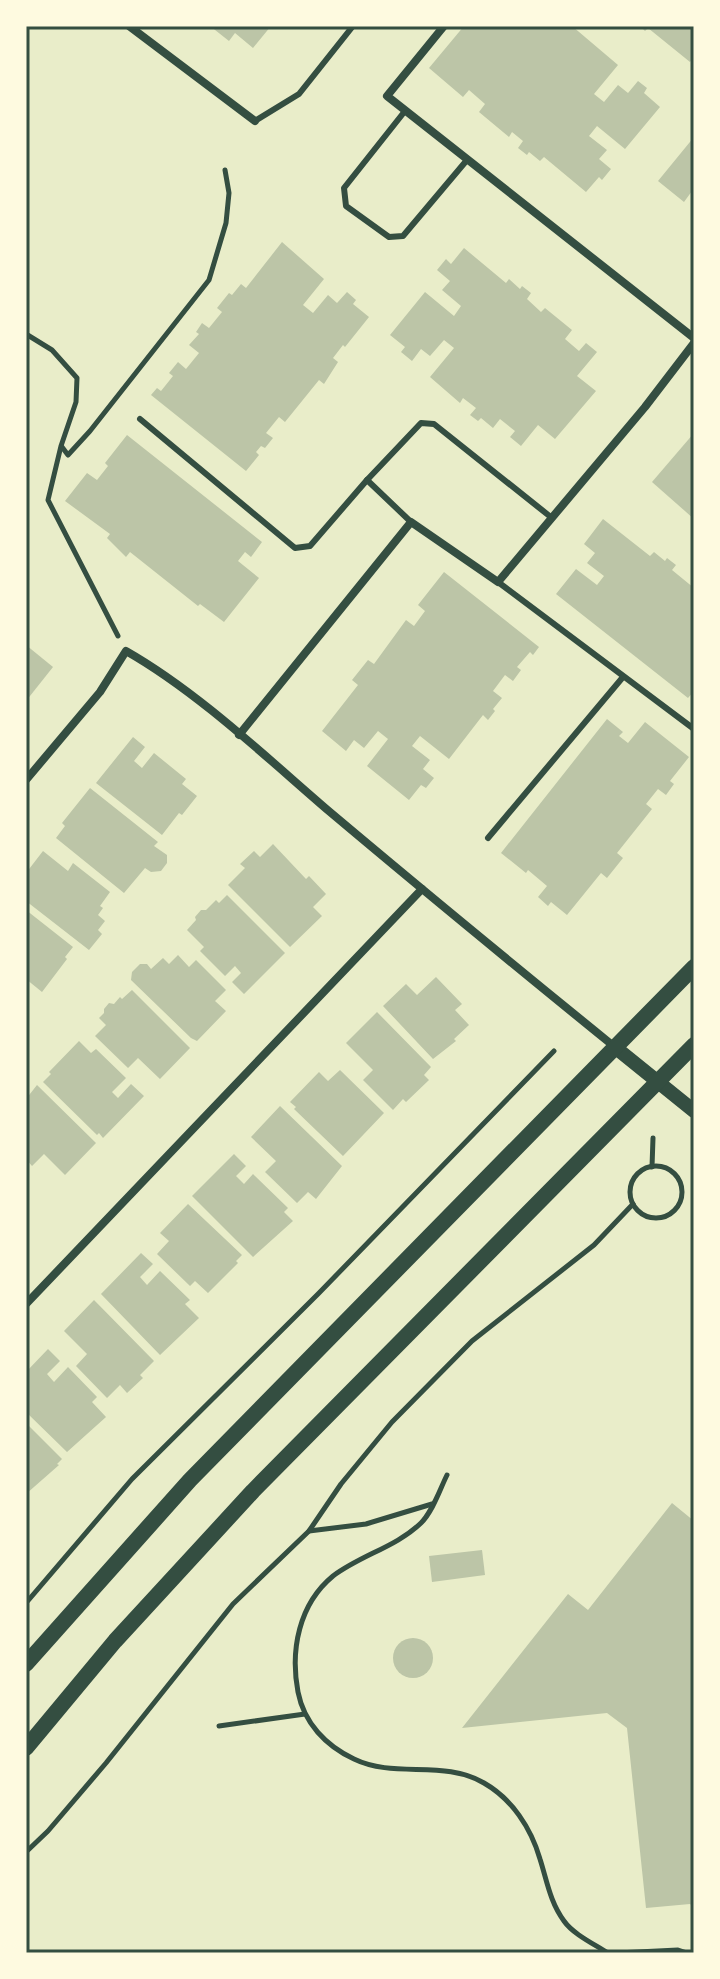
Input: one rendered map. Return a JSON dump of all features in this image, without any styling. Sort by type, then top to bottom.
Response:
[{"type":"main road","points":[[26,1664],[190,1480],[694,967]]},
{"type":"main road","points":[[26,1748],[115,1641],[253,1491],[694,1045]]},
{"type":"street","points":[[129,26],[255,121]]},
{"type":"street","points":[[239,735],[411,522],[498,582],[645,407],[694,340],[387,96],[444,26]]},
{"type":"street","points":[[26,780],[100,692],[126,651],[154,667],[239,735],[656,1083],[694,1111]]},
{"type":"street","points":[[26,1304],[422,889]]},
{"type":"lane","points":[[255,121],[299,94],[353,26]]},
{"type":"lane","points":[[405,111],[344,188],[346,206],[389,237],[403,236],[467,160]]},
{"type":"lane","points":[[140,419],[295,548],[310,546],[421,423],[434,424],[552,518]]},
{"type":"lane","points":[[367,480],[411,522]]},
{"type":"lane","points":[[498,582],[694,729]]},
{"type":"lane","points":[[488,838],[623,677]]},
{"type":"path","points":[[61,446],[68,455],[90,431],[209,280],[226,223],[229,193],[225,170]]},
{"type":"path","points":[[26,334],[52,350],[77,378],[76,402],[48,500],[126,651]]},
{"type":"path","points":[[26,1603],[132,1479],[319,1293],[554,1051]]},
{"type":"path","points":[[652,1167],[653,1138]]},
{"type":"path","points":[[652,1167],[668,1169],[676,1175],[681,1185],[682,1200],[668,1216],[657,1219],[647,1217],[633,1204],[630,1193],[632,1182],[645,1169],[652,1167]]},
{"type":"path","points":[[26,1852],[106,1763],[233,1604],[309,1531],[341,1484],[392,1422],[472,1341],[594,1245],[633,1204]]},
{"type":"path","points":[[447,1475],[424,1520],[400,1540],[333,1576],[307,1605],[296,1641],[295,1678],[300,1703],[311,1726],[355,1760],[390,1769],[454,1770],[483,1782],[506,1799],[526,1826],[539,1856],[551,1901],[566,1924],[608,1953]]},
{"type":"path","points":[[309,1531],[366,1524],[433,1503]]},
{"type":"path","points":[[219,1726],[305,1714]]},
{"type":"path","points":[[617,1953],[678,1950],[687,1953]]},
{"type":"building","points":[[210,26],[271,26],[253,48],[235,33],[229,41]]},
{"type":"building","points":[[464,26],[572,26],[618,65],[594,94],[604,102],[618,85],[628,93],[638,81],[647,88],[644,93],[660,107],[625,149],[597,126],[589,136],[607,150],[599,159],[611,169],[586,192],[544,157],[540,161],[518,148],[523,141],[512,132],[509,137],[479,112],[485,104],[469,90],[463,97],[429,68]]},
{"type":"building","points":[[640,26],[694,26],[694,57],[690,62],[648,28],[645,31]]},
{"type":"building","points":[[694,137],[694,193],[692,191],[684,202],[658,181]]},
{"type":"building","points":[[282,242],[324,279],[303,305],[313,313],[328,295],[337,303],[347,292],[356,300],[353,304],[369,317],[333,358],[338,362],[324,384],[319,380],[285,422],[279,417],[266,433],[273,438],[265,448],[261,446],[256,452],[259,455],[246,471],[151,395],[157,388],[161,391],[173,376],[169,373],[178,362],[186,369],[199,353],[189,345],[199,334],[196,332],[202,323],[209,328],[222,312],[217,308],[229,293],[232,295],[241,284],[246,288]]},
{"type":"building","points":[[464,248],[506,283],[509,279],[520,289],[522,286],[531,293],[527,299],[541,312],[545,308],[572,330],[565,339],[579,351],[586,343],[597,352],[577,376],[596,391],[555,439],[538,425],[521,446],[510,437],[515,431],[500,419],[493,428],[481,418],[478,421],[470,415],[476,408],[463,398],[460,403],[430,377],[454,348],[444,340],[430,356],[421,349],[412,361],[401,352],[405,347],[390,335],[425,292],[454,316],[461,306],[442,290],[450,281],[437,270],[446,259],[451,264]]},
{"type":"building","points":[[694,433],[694,519],[652,482]]},
{"type":"building","points":[[127,435],[262,542],[251,557],[245,552],[238,561],[259,578],[224,622],[200,604],[198,606],[130,552],[126,557],[107,538],[110,534],[65,501],[87,473],[97,480],[108,466],[105,463]]},
{"type":"building","points":[[603,519],[650,556],[654,552],[665,561],[667,558],[676,565],[672,570],[694,588],[694,691],[688,698],[556,594],[576,569],[597,585],[604,576],[587,563],[595,553],[584,544]]},
{"type":"building","points":[[444,572],[539,647],[517,667],[521,670],[513,681],[505,675],[493,691],[502,698],[493,709],[495,711],[488,720],[483,715],[449,759],[420,736],[412,746],[430,760],[423,769],[434,778],[426,788],[421,785],[409,800],[367,766],[388,739],[378,731],[364,748],[354,740],[346,751],[322,731],[358,685],[352,680],[368,660],[374,664],[406,620],[414,626],[425,611],[418,605]]},
{"type":"building","points":[[26,645],[53,667],[26,701]]},
{"type":"building","points":[[607,719],[623,732],[619,736],[628,743],[645,722],[689,757],[670,781],[674,784],[666,795],[658,789],[646,804],[652,809],[617,853],[623,858],[607,878],[601,873],[567,915],[551,902],[548,906],[538,897],[547,886],[501,853]]},
{"type":"building","points":[[133,737],[145,747],[134,761],[142,768],[154,753],[186,779],[182,784],[197,796],[162,835],[96,783]]},
{"type":"building","points":[[90,788],[158,842],[154,846],[167,855],[167,863],[161,871],[151,872],[145,868],[124,893],[56,838],[65,826],[62,823]]},
{"type":"building","points":[[273,844],[306,879],[309,876],[326,894],[313,907],[322,916],[290,947],[228,885],[245,868],[240,864],[254,851],[260,857]]},
{"type":"building","points":[[43,851],[68,871],[73,863],[110,892],[98,915],[105,921],[98,930],[102,934],[89,950],[26,901],[26,873]]},
{"type":"building","points":[[227,895],[285,953],[244,994],[232,982],[241,973],[235,966],[225,976],[200,951],[204,947],[187,930],[201,910],[206,910],[216,900],[219,903]]},
{"type":"building","points":[[26,910],[73,947],[42,992],[26,979]]},
{"type":"building","points":[[178,955],[189,967],[196,960],[226,990],[215,1001],[226,1011],[197,1041],[131,980],[132,972],[140,964],[147,964],[151,969],[163,958],[169,964]]},
{"type":"building","points":[[436,977],[462,1004],[455,1010],[469,1025],[454,1039],[456,1041],[433,1059],[383,1006],[406,984],[417,995]]},
{"type":"building","points":[[132,990],[190,1048],[160,1079],[138,1058],[128,1068],[95,1036],[106,1025],[99,1018],[104,1009]]},
{"type":"building","points":[[377,1012],[431,1067],[424,1075],[429,1080],[393,1110],[363,1080],[373,1070],[346,1043]]},
{"type":"building","points":[[79,1041],[91,1053],[96,1049],[126,1078],[112,1092],[118,1098],[131,1084],[144,1096],[103,1138],[43,1082]]},
{"type":"building","points":[[340,1070],[384,1113],[343,1156],[290,1102],[319,1072],[328,1081]]},
{"type":"building","points":[[37,1085],[96,1143],[65,1175],[44,1154],[32,1166],[26,1159],[26,1099]]},
{"type":"building","points":[[280,1106],[342,1166],[316,1199],[308,1192],[297,1203],[265,1172],[276,1161],[251,1137]]},
{"type":"building","points":[[234,1154],[246,1166],[236,1176],[244,1184],[253,1174],[288,1208],[284,1212],[293,1221],[253,1257],[192,1196]]},
{"type":"building","points":[[188,1204],[242,1255],[208,1293],[195,1281],[190,1286],[157,1254],[169,1241],[160,1233]]},
{"type":"building","points":[[141,1253],[153,1264],[140,1277],[147,1285],[160,1271],[190,1300],[185,1304],[199,1318],[160,1355],[101,1294]]},
{"type":"building","points":[[94,1300],[154,1361],[140,1375],[143,1378],[127,1393],[120,1385],[107,1398],[76,1366],[87,1354],[64,1331]]},
{"type":"building","points":[[48,1349],[60,1361],[47,1374],[54,1382],[68,1367],[97,1397],[92,1402],[106,1417],[67,1452],[26,1412],[26,1372]]},
{"type":"building","points":[[26,1423],[62,1459],[26,1494]]},
{"type":"building","points":[[672,1503],[694,1521],[694,1907],[690,1904],[646,1908],[627,1728],[607,1713],[462,1728],[568,1594],[588,1610]]},
{"type":"building","points":[[482,1550],[485,1575],[432,1582],[429,1556]]},
{"type":"building","points":[[413,1638],[427,1644],[433,1658],[427,1672],[413,1678],[399,1672],[393,1658],[399,1644]]}]
